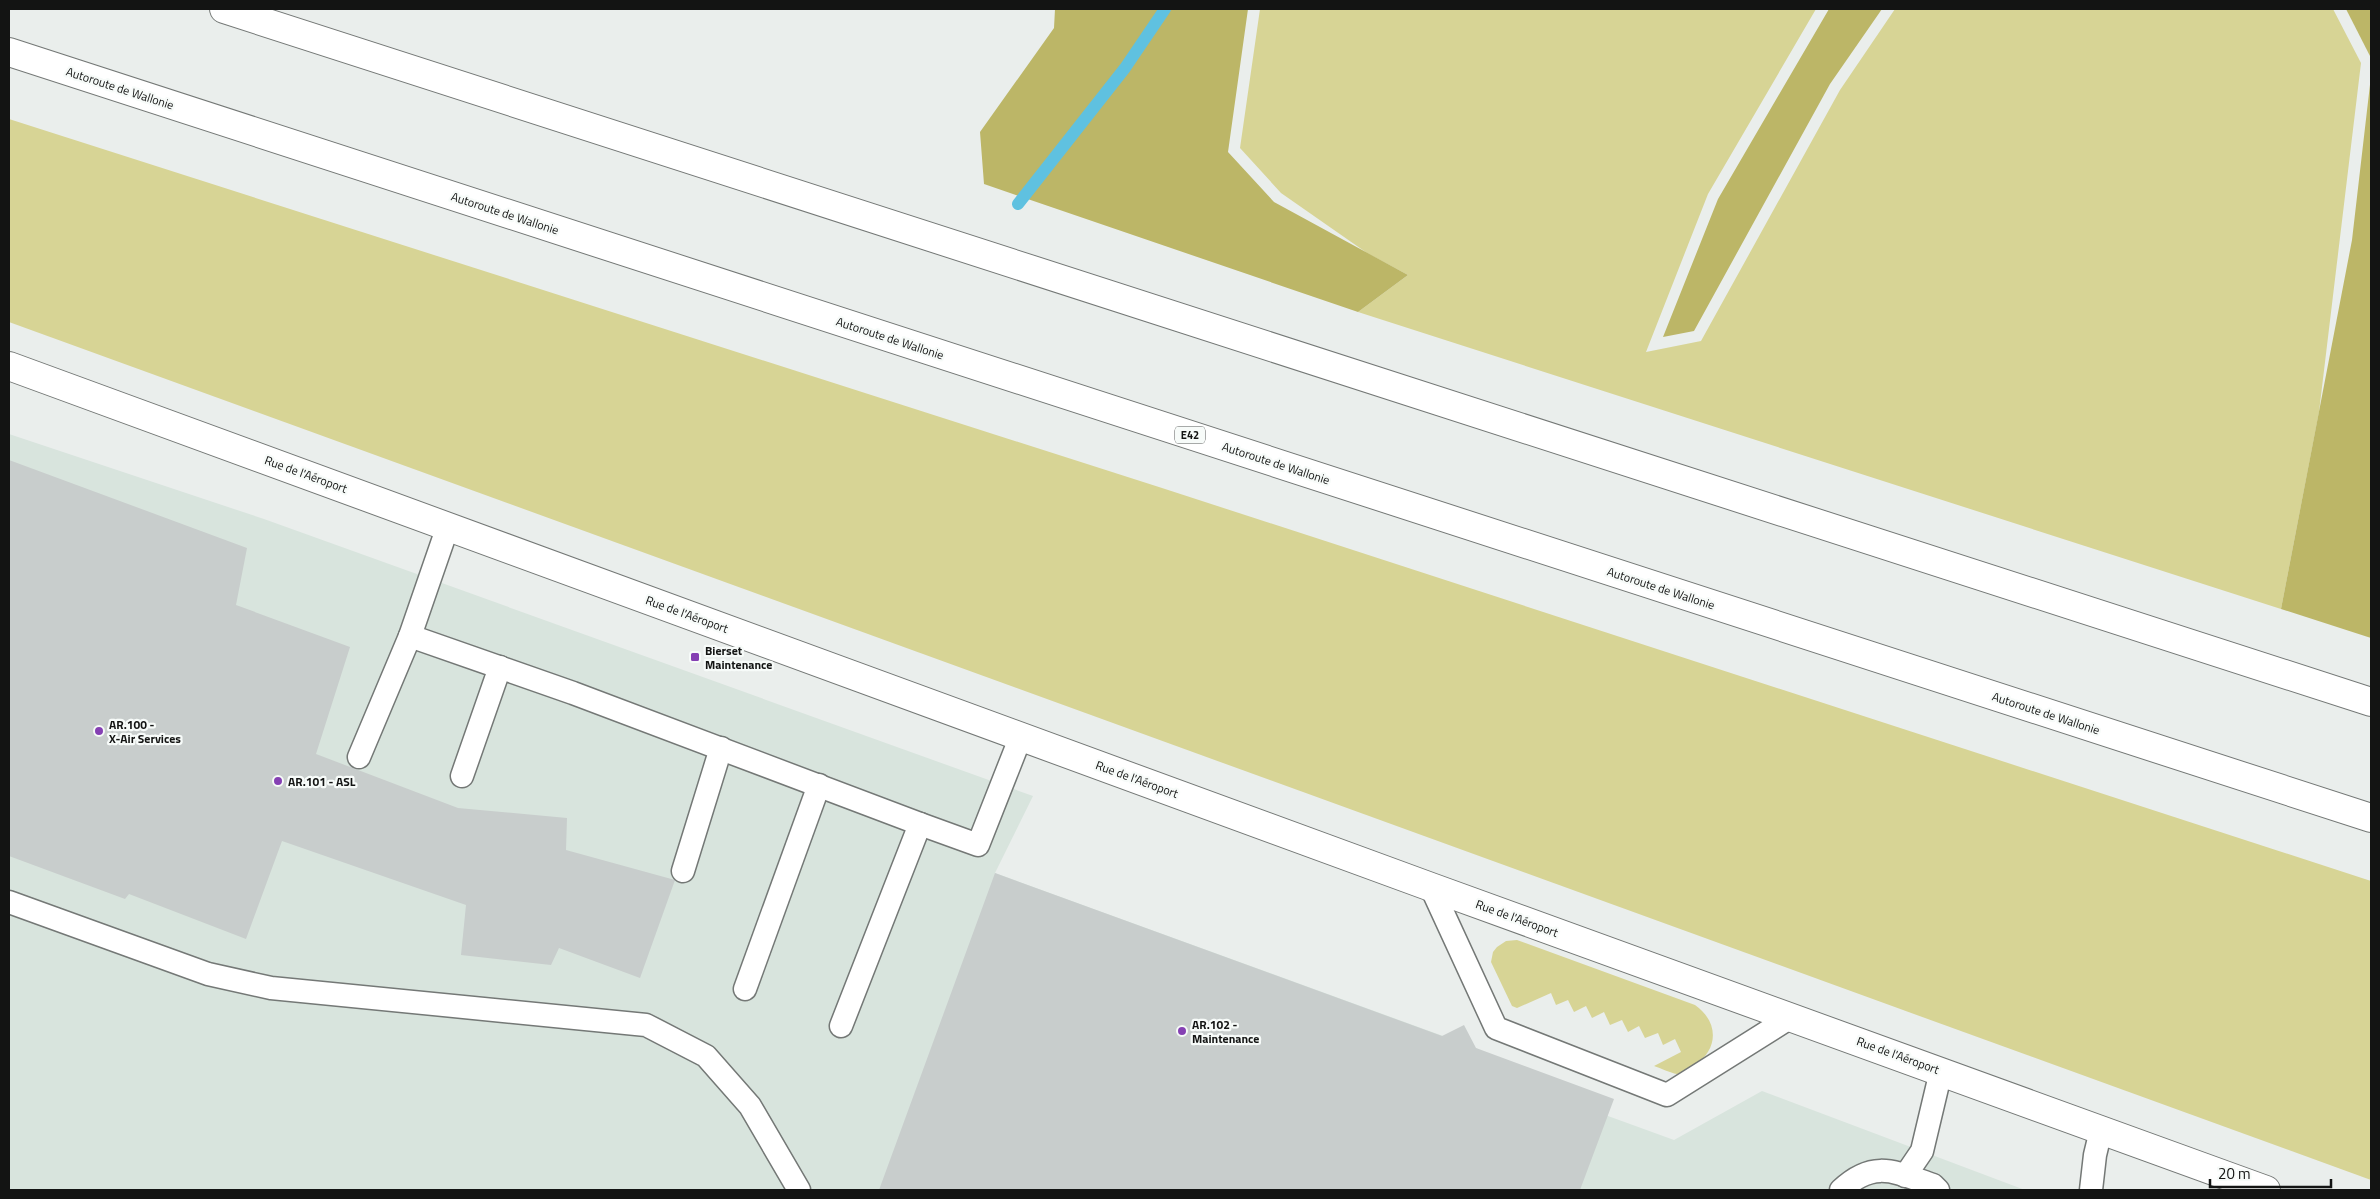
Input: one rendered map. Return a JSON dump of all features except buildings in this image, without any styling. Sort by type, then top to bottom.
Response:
[{"type":"main road","points":[[224,9],[2371,702]]},
{"type":"main road","name":"Autoroute de Wallonie","points":[[9,52],[2371,818]]},
{"type":"main road","name":"Rue de l'Aéroport","points":[[9,366],[1431,887],[2266,1190]]},
{"type":"lane","points":[[359,757],[410,636],[448,526]]},
{"type":"lane","points":[[410,636],[500,667],[978,844],[1021,736]]},
{"type":"lane","points":[[462,776],[500,667]]},
{"type":"lane","points":[[683,871],[720,748]]},
{"type":"lane","points":[[745,988],[820,785]]},
{"type":"lane","points":[[841,1026],[920,824]]},
{"type":"lane","points":[[1431,887],[1496,1028],[1667,1095],[1790,1017]]},
{"type":"lane","points":[[9,902],[208,974],[271,988],[646,1025],[706,1056],[750,1106],[799,1190]]},
{"type":"lane","points":[[1905,1176],[1922,1151],[1941,1071]]},
{"type":"lane","points":[[2090,1190],[2094,1155],[2101,1130]]},
{"type":"lane","points":[[1841,1190],[1854,1178],[1885,1169],[1933,1185],[1938,1190]]},
{"type":"shaded area","points":[[1055,9],[1248,9],[1228,152],[1274,202],[1408,275],[1358,312],[984,184],[980,132],[1054,28]]},
{"type":"shaded area","points":[[1260,9],[1816,9],[1708,194],[1646,352],[1701,341],[1840,90],[1895,9],[2333,9],[2361,63],[2319,412],[2281,609],[1358,312],[1408,275],[1367,253],[1281,193],[1240,148]]},
{"type":"shaded area","points":[[1829,9],[1882,9],[1830,84],[1694,331],[1663,337],[1718,199]]},
{"type":"shaded area","points":[[2346,9],[2371,9],[2371,58]]},
{"type":"shaded area","points":[[2371,76],[2371,638],[2281,609],[2352,240]]},
{"type":"shaded area","points":[[9,119],[1162,488],[2371,881],[2371,1180],[9,322]]},
{"type":"shaded area","points":[[9,434],[264,519],[1033,796],[995,873],[1476,1048],[1608,1116],[1674,1140],[1762,1091],[2025,1190],[9,1190]]},
{"type":"shaded area","points":[[1517,940],[1695,1005],[1703,1012],[1712,1027],[1712,1044],[1708,1052],[1688,1070],[1677,1074],[1654,1066],[1681,1052],[1675,1039],[1663,1045],[1658,1033],[1645,1038],[1639,1026],[1628,1032],[1622,1020],[1610,1025],[1604,1012],[1592,1018],[1586,1006],[1574,1012],[1568,1000],[1556,1005],[1551,993],[1517,1008],[1512,1006],[1491,962],[1493,952],[1497,947],[1506,941]]},
{"type":"waterway","points":[[1018,204],[1125,68],[1165,9]]},
{"type":"place","name":"Bierset Maintenance","points":[[695,657]]},
{"type":"place","name":"AR.100 - X-Air Services","points":[[99,731]]},
{"type":"place","name":"AR.101 - ASL","points":[[278,781]]},
{"type":"place","name":"AR.102 - Maintenance","points":[[1182,1031]]}]
